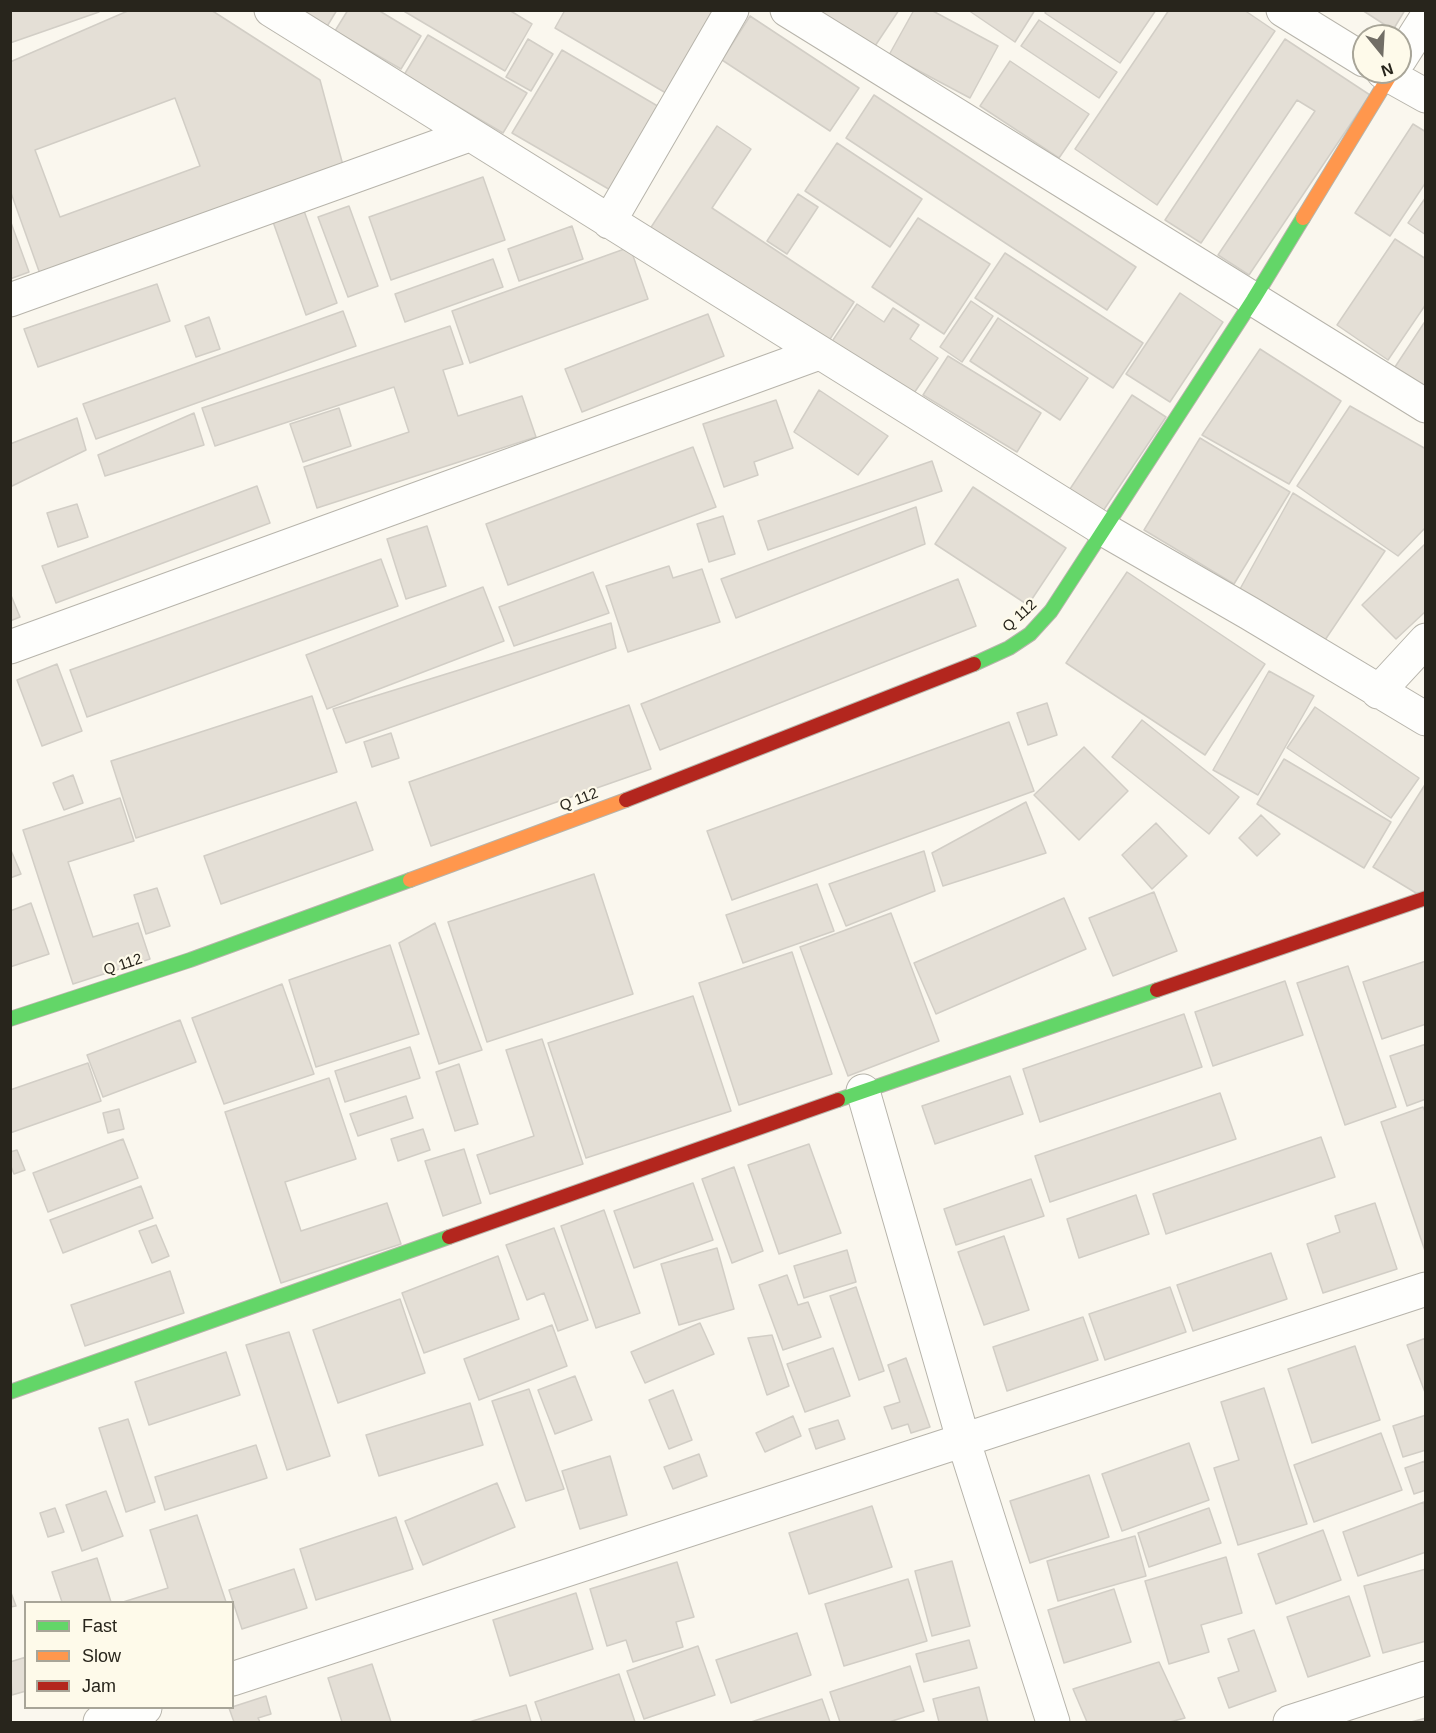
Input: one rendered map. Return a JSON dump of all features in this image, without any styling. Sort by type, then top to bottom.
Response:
[{"type":"street","points":[[270,10],[1103,529],[1249,613],[1425,719]]},
{"type":"street","points":[[609,222],[732,10]]},
{"type":"street","points":[[787,10],[1425,406]]},
{"type":"street","points":[[1283,10],[1352,49]]},
{"type":"street","points":[[1412,35],[1425,18]]},
{"type":"street","name":"Q 112","points":[[10,1019],[190,960],[582,817],[975,664],[1009,648],[1030,634],[1051,611],[1253,300],[1377,84]]},
{"type":"street","points":[[1408,84],[1425,96]]},
{"type":"street","points":[[10,300],[469,135]]},
{"type":"street","points":[[10,647],[819,353]]},
{"type":"street","points":[[1378,692],[1425,640]]},
{"type":"street","points":[[10,1392],[863,1091],[1425,898]]},
{"type":"street","points":[[863,1091],[963,1439],[1053,1722]]},
{"type":"street","points":[[234,1678],[1425,1289]]},
{"type":"street","points":[[1290,1722],[1425,1678]]},
{"type":"street","points":[[100,1722],[139,1709]]},
{"type":"building","points":[[10,10],[99,10],[99,12],[10,43]]},
{"type":"building","points":[[130,10],[211,10],[320,80],[344,169],[40,274],[10,190],[10,62]],"holes":[[[175,98],[200,166],[60,217],[35,150]]]},
{"type":"building","points":[[296,10],[337,10],[326,28]]},
{"type":"building","points":[[348,10],[378,10],[421,36],[401,69],[335,31]]},
{"type":"building","points":[[402,10],[509,10],[532,24],[505,71]]},
{"type":"building","points":[[565,10],[720,10],[671,96],[555,28]]},
{"type":"building","points":[[816,10],[899,10],[873,49]]},
{"type":"building","points":[[914,10],[931,10],[998,46],[970,98],[889,55]]},
{"type":"building","points":[[968,10],[1035,10],[1015,42]]},
{"type":"building","points":[[1047,10],[1156,10],[1120,63],[1045,13]]},
{"type":"building","points":[[1169,10],[1244,10],[1275,31],[1157,205],[1075,149]]},
{"type":"building","points":[[1362,10],[1405,10],[1397,24],[1384,24]]},
{"type":"building","points":[[750,16],[859,88],[830,131],[722,60]]},
{"type":"building","points":[[1039,20],[1117,72],[1099,98],[1021,46]]},
{"type":"building","points":[[428,35],[527,93],[503,133],[404,75]]},
{"type":"building","points":[[528,39],[553,54],[531,91],[506,77]]},
{"type":"building","points":[[1285,39],[1370,95],[1249,275],[1218,255],[1315,111],[1297,100],[1201,243],[1165,220]]},
{"type":"building","points":[[562,50],[661,108],[612,191],[512,133]]},
{"type":"building","points":[[1010,61],[1089,114],[1059,158],[980,106]]},
{"type":"building","points":[[874,95],[1136,267],[1107,310],[846,138]]},
{"type":"building","points":[[1413,124],[1426,132],[1426,182],[1390,236],[1355,213]]},
{"type":"building","points":[[717,126],[751,149],[712,208],[854,302],[823,350],[646,235]]},
{"type":"building","points":[[837,143],[922,199],[890,247],[805,191]]},
{"type":"building","points":[[483,177],[505,240],[391,280],[369,217]]},
{"type":"building","points":[[798,194],[818,207],[787,254],[767,241]]},
{"type":"building","points":[[1426,197],[1426,235],[1408,223]]},
{"type":"building","points":[[349,206],[378,286],[348,297],[318,217]]},
{"type":"building","points":[[303,208],[337,303],[306,315],[272,219]]},
{"type":"building","points":[[918,218],[990,264],[944,334],[872,287]]},
{"type":"building","points":[[10,220],[29,272],[10,279]]},
{"type":"building","points":[[572,226],[583,259],[519,281],[508,249]]},
{"type":"building","points":[[1395,239],[1426,259],[1426,304],[1388,360],[1337,325]]},
{"type":"building","points":[[630,247],[648,299],[470,363],[452,311]]},
{"type":"building","points":[[1005,253],[1143,343],[1113,388],[975,298]]},
{"type":"building","points":[[493,259],[503,287],[405,322],[395,294]]},
{"type":"building","points":[[157,284],[170,321],[38,367],[24,329]]},
{"type":"building","points":[[1180,293],[1223,322],[1170,402],[1126,374]]},
{"type":"building","points":[[971,301],[993,316],[962,362],[940,347]]},
{"type":"building","points":[[857,304],[884,322],[893,308],[919,325],[910,339],[938,358],[912,396],[831,343]]},
{"type":"building","points":[[343,311],[356,346],[96,439],[83,404]]},
{"type":"building","points":[[708,314],[724,356],[582,412],[565,369]]},
{"type":"building","points":[[209,317],[220,349],[196,357],[185,326]]},
{"type":"building","points":[[998,318],[1088,378],[1060,420],[970,361]]},
{"type":"building","points":[[1426,320],[1426,394],[1391,373]]},
{"type":"building","points":[[450,326],[463,364],[443,370],[458,416],[522,396],[536,437],[317,508],[304,467],[409,432],[394,387],[215,446],[202,408]]},
{"type":"building","points":[[1260,349],[1341,401],[1289,484],[1202,435]]},
{"type":"building","points":[[948,356],[1041,413],[1017,452],[923,395]]},
{"type":"building","points":[[819,390],[888,436],[858,475],[794,432]]},
{"type":"building","points":[[1132,395],[1166,417],[1103,511],[1070,489]]},
{"type":"building","points":[[776,400],[793,448],[754,462],[758,475],[724,487],[703,424]]},
{"type":"building","points":[[1350,406],[1426,449],[1426,527],[1398,556],[1297,486]]},
{"type":"building","points":[[339,408],[351,446],[303,462],[290,424]]},
{"type":"building","points":[[194,413],[204,445],[105,476],[98,455]]},
{"type":"building","points":[[77,418],[86,450],[10,487],[10,444]]},
{"type":"building","points":[[1200,438],[1290,492],[1234,584],[1144,530]]},
{"type":"building","points":[[693,447],[716,507],[508,585],[486,524]]},
{"type":"building","points":[[932,461],[942,491],[768,550],[758,521]]},
{"type":"building","points":[[257,486],[270,523],[56,603],[42,566]]},
{"type":"building","points":[[973,487],[1066,548],[1028,605],[935,544]]},
{"type":"building","points":[[1293,493],[1385,551],[1323,643],[1240,589]]},
{"type":"building","points":[[77,504],[88,537],[58,547],[47,513]]},
{"type":"building","points":[[916,507],[925,544],[736,618],[721,579]]},
{"type":"building","points":[[723,516],[735,554],[709,562],[697,524]]},
{"type":"building","points":[[427,526],[446,586],[406,599],[387,539]]},
{"type":"building","points":[[1426,543],[1426,611],[1396,639],[1362,605]]},
{"type":"building","points":[[381,559],[398,606],[87,717],[70,670]]},
{"type":"building","points":[[669,566],[673,578],[702,569],[720,622],[628,652],[606,586]]},
{"type":"building","points":[[593,572],[609,613],[514,646],[499,607]]},
{"type":"building","points":[[1127,572],[1265,664],[1205,755],[1066,663]]},
{"type":"building","points":[[958,579],[976,626],[660,750],[641,704]]},
{"type":"building","points":[[483,587],[504,641],[327,709],[306,655]]},
{"type":"building","points":[[10,593],[20,617],[10,621]]},
{"type":"building","points":[[611,623],[616,648],[346,743],[333,709]]},
{"type":"building","points":[[57,664],[82,731],[42,746],[17,680]]},
{"type":"building","points":[[1269,671],[1314,696],[1258,795],[1213,770]]},
{"type":"building","points":[[312,696],[337,772],[136,838],[111,761]]},
{"type":"building","points":[[1047,703],[1057,735],[1028,745],[1017,713]]},
{"type":"building","points":[[629,705],[651,769],[431,846],[409,782]]},
{"type":"building","points":[[1315,707],[1419,778],[1391,818],[1287,748]]},
{"type":"building","points":[[1142,720],[1239,797],[1209,834],[1112,757]]},
{"type":"building","points":[[1009,722],[1034,791],[732,900],[707,831]]},
{"type":"building","points":[[391,733],[399,758],[372,767],[364,742]]},
{"type":"building","points":[[1084,747],[1128,791],[1079,840],[1034,795]]},
{"type":"building","points":[[1284,759],[1391,822],[1364,868],[1257,804]]},
{"type":"building","points":[[73,775],[83,803],[64,810],[53,783]]},
{"type":"building","points":[[1426,783],[1426,889],[1421,896],[1373,867]]},
{"type":"building","points":[[120,798],[134,841],[68,862],[93,937],[138,923],[150,959],[73,984],[23,830]]},
{"type":"building","points":[[356,802],[373,850],[221,904],[204,856]]},
{"type":"building","points":[[1026,802],[1046,853],[943,886],[932,853]]},
{"type":"building","points":[[1261,815],[1280,834],[1257,856],[1239,838]]},
{"type":"building","points":[[1156,823],[1187,856],[1152,889],[1122,855]]},
{"type":"building","points":[[10,848],[21,874],[10,878]]},
{"type":"building","points":[[924,851],[935,891],[846,926],[829,884]]},
{"type":"building","points":[[594,874],[633,994],[487,1042],[448,922]]},
{"type":"building","points":[[817,884],[834,931],[743,963],[726,915]]},
{"type":"building","points":[[157,888],[170,926],[146,934],[134,895]]},
{"type":"building","points":[[1154,892],[1177,951],[1113,976],[1089,918]]},
{"type":"building","points":[[1064,898],[1086,949],[936,1014],[914,963]]},
{"type":"building","points":[[31,903],[49,954],[10,967],[10,911]]},
{"type":"building","points":[[891,913],[939,1041],[848,1076],[800,947]]},
{"type":"building","points":[[435,923],[482,1050],[439,1064],[399,943]]},
{"type":"building","points":[[390,945],[419,1034],[316,1067],[289,980]]},
{"type":"building","points":[[792,952],[832,1074],[739,1105],[699,983]]},
{"type":"building","points":[[1426,961],[1426,1024],[1382,1039],[1363,982]]},
{"type":"building","points":[[1348,966],[1396,1107],[1345,1125],[1297,983]]},
{"type":"building","points":[[1285,981],[1303,1035],[1213,1066],[1195,1012]]},
{"type":"building","points":[[282,984],[314,1074],[224,1104],[192,1018]]},
{"type":"building","points":[[693,996],[731,1111],[586,1158],[548,1043]]},
{"type":"building","points":[[1184,1014],[1202,1067],[1040,1122],[1023,1069]]},
{"type":"building","points":[[180,1020],[196,1062],[103,1097],[87,1055]]},
{"type":"building","points":[[542,1039],[583,1164],[490,1194],[477,1155],[534,1136],[506,1050]]},
{"type":"building","points":[[1426,1044],[1426,1099],[1407,1106],[1390,1056]]},
{"type":"building","points":[[410,1047],[420,1078],[345,1102],[335,1071]]},
{"type":"building","points":[[88,1063],[101,1101],[10,1133],[10,1090]]},
{"type":"building","points":[[459,1064],[478,1124],[455,1131],[436,1072]]},
{"type":"building","points":[[1010,1076],[1023,1114],[935,1144],[922,1106]]},
{"type":"building","points":[[329,1078],[356,1159],[285,1182],[301,1231],[387,1203],[401,1244],[281,1283],[225,1112]]},
{"type":"building","points":[[1220,1093],[1236,1139],[1050,1202],[1035,1156]]},
{"type":"building","points":[[406,1096],[413,1118],[358,1136],[350,1114]]},
{"type":"building","points":[[1423,1107],[1426,1114],[1426,1254],[1381,1122]]},
{"type":"building","points":[[119,1109],[124,1129],[108,1133],[103,1113]]},
{"type":"building","points":[[423,1129],[430,1150],[398,1161],[391,1139]]},
{"type":"building","points":[[1321,1137],[1335,1177],[1166,1234],[1153,1194]]},
{"type":"building","points":[[123,1139],[138,1178],[48,1212],[33,1173]]},
{"type":"building","points":[[809,1144],[841,1233],[779,1254],[748,1165]]},
{"type":"building","points":[[464,1149],[481,1203],[443,1216],[425,1161]]},
{"type":"building","points":[[17,1150],[25,1170],[14,1174],[10,1164],[10,1152]]},
{"type":"building","points":[[734,1167],[763,1251],[732,1263],[702,1179]]},
{"type":"building","points":[[1031,1179],[1044,1216],[956,1245],[944,1209]]},
{"type":"building","points":[[693,1183],[713,1240],[634,1268],[614,1211]]},
{"type":"building","points":[[141,1186],[153,1218],[63,1253],[50,1220]]},
{"type":"building","points":[[1136,1195],[1149,1234],[1079,1258],[1067,1219]]},
{"type":"building","points":[[1375,1203],[1397,1269],[1323,1293],[1307,1244],[1340,1232],[1335,1216]]},
{"type":"building","points":[[604,1210],[640,1313],[596,1328],[561,1226]]},
{"type":"building","points":[[156,1225],[169,1256],[152,1263],[139,1231]]},
{"type":"building","points":[[554,1228],[588,1320],[558,1331],[544,1293],[527,1300],[506,1245]]},
{"type":"building","points":[[1004,1236],[1029,1310],[984,1325],[958,1252]]},
{"type":"building","points":[[717,1248],[734,1309],[679,1325],[661,1264]]},
{"type":"building","points":[[847,1250],[856,1282],[804,1298],[794,1266]]},
{"type":"building","points":[[1271,1253],[1287,1299],[1193,1331],[1177,1285]]},
{"type":"building","points":[[498,1256],[519,1319],[424,1353],[402,1293]]},
{"type":"building","points":[[170,1271],[184,1313],[85,1346],[71,1305]]},
{"type":"building","points":[[787,1275],[798,1305],[808,1302],[821,1337],[783,1350],[759,1285]]},
{"type":"building","points":[[856,1287],[884,1371],[859,1380],[830,1296]]},
{"type":"building","points":[[1170,1287],[1186,1332],[1105,1360],[1089,1314]]},
{"type":"building","points":[[400,1299],[425,1373],[338,1403],[313,1330]]},
{"type":"building","points":[[1083,1317],[1098,1360],[1007,1391],[993,1347]]},
{"type":"building","points":[[700,1323],[714,1354],[645,1383],[631,1352]]},
{"type":"building","points":[[552,1325],[567,1366],[479,1400],[464,1359]]},
{"type":"building","points":[[289,1332],[330,1456],[287,1470],[246,1345]]},
{"type":"building","points":[[772,1335],[789,1386],[767,1395],[748,1338]]},
{"type":"building","points":[[1426,1338],[1426,1395],[1407,1345]]},
{"type":"building","points":[[1355,1346],[1380,1420],[1312,1443],[1288,1369]]},
{"type":"building","points":[[833,1348],[850,1396],[805,1412],[787,1364]]},
{"type":"building","points":[[226,1352],[240,1395],[149,1425],[135,1382]]},
{"type":"building","points":[[906,1358],[930,1427],[911,1433],[908,1424],[892,1429],[884,1407],[900,1402],[888,1365]]},
{"type":"building","points":[[575,1376],[592,1420],[555,1434],[538,1390]]},
{"type":"building","points":[[1264,1388],[1307,1524],[1238,1545],[1214,1468],[1239,1460],[1221,1402]]},
{"type":"building","points":[[529,1389],[564,1489],[526,1501],[492,1401]]},
{"type":"building","points":[[673,1390],[692,1440],[669,1449],[649,1400]]},
{"type":"building","points":[[470,1403],[483,1445],[379,1476],[366,1435]]},
{"type":"building","points":[[1426,1415],[1426,1450],[1403,1457],[1393,1426]]},
{"type":"building","points":[[793,1416],[801,1436],[765,1452],[756,1433]]},
{"type":"building","points":[[128,1419],[155,1502],[126,1512],[99,1428]]},
{"type":"building","points":[[838,1420],[845,1439],[816,1449],[809,1429]]},
{"type":"building","points":[[1381,1433],[1402,1490],[1314,1522],[1294,1465]]},
{"type":"building","points":[[1189,1443],[1209,1500],[1122,1531],[1102,1474]]},
{"type":"building","points":[[256,1445],[267,1478],[165,1510],[155,1477]]},
{"type":"building","points":[[699,1454],[707,1476],[673,1489],[664,1467]]},
{"type":"building","points":[[610,1456],[627,1515],[580,1529],[562,1471]]},
{"type":"building","points":[[1425,1461],[1426,1490],[1414,1494],[1405,1468]]},
{"type":"building","points":[[1089,1475],[1109,1537],[1030,1563],[1010,1501]]},
{"type":"building","points":[[497,1483],[515,1527],[423,1565],[405,1521]]},
{"type":"building","points":[[106,1491],[123,1536],[82,1551],[66,1505]]},
{"type":"building","points":[[1424,1502],[1426,1552],[1358,1576],[1343,1532]]},
{"type":"building","points":[[872,1506],[892,1567],[809,1594],[789,1533]]},
{"type":"building","points":[[55,1508],[64,1532],[48,1537],[40,1513]]},
{"type":"building","points":[[1209,1508],[1221,1543],[1149,1567],[1138,1533]]},
{"type":"building","points":[[197,1515],[226,1601],[126,1601],[168,1588],[150,1530]]},
{"type":"building","points":[[396,1517],[413,1569],[316,1600],[300,1549]]},
{"type":"building","points":[[1323,1530],[1341,1580],[1276,1604],[1258,1554]]},
{"type":"building","points":[[1135,1536],[1146,1576],[1058,1601],[1047,1561]]},
{"type":"building","points":[[1226,1557],[1242,1613],[1201,1625],[1209,1652],[1169,1664],[1145,1581]]},
{"type":"building","points":[[97,1558],[111,1601],[62,1601],[52,1572]]},
{"type":"building","points":[[952,1561],[970,1626],[932,1636],[915,1571]]},
{"type":"building","points":[[677,1562],[694,1617],[676,1622],[683,1647],[633,1662],[626,1640],[607,1646],[590,1589]]},
{"type":"building","points":[[294,1569],[307,1608],[242,1629],[229,1590]]},
{"type":"building","points":[[1426,1569],[1426,1641],[1383,1653],[1364,1586]]},
{"type":"building","points":[[908,1579],[927,1641],[844,1666],[825,1604]]},
{"type":"building","points":[[1114,1589],[1131,1642],[1064,1663],[1048,1610]]},
{"type":"building","points":[[10,1590],[16,1606],[10,1607]]},
{"type":"building","points":[[576,1593],[593,1649],[510,1676],[493,1620]]},
{"type":"building","points":[[1349,1596],[1370,1656],[1308,1677],[1287,1617]]},
{"type":"building","points":[[1254,1630],[1276,1691],[1229,1708],[1218,1678],[1239,1671],[1228,1639]]},
{"type":"building","points":[[797,1633],[811,1675],[731,1703],[716,1660]]},
{"type":"building","points":[[969,1640],[977,1668],[924,1682],[916,1654]]},
{"type":"building","points":[[698,1646],[715,1695],[644,1719],[627,1671]]},
{"type":"building","points":[[24,1658],[24,1692],[12,1695],[10,1662]]},
{"type":"building","points":[[1159,1662],[1185,1718],[1170,1722],[1087,1722],[1073,1689]]},
{"type":"building","points":[[372,1664],[391,1722],[342,1722],[328,1678]]},
{"type":"building","points":[[910,1666],[924,1711],[889,1722],[840,1722],[830,1692]]},
{"type":"building","points":[[619,1674],[635,1722],[542,1722],[535,1702]]},
{"type":"building","points":[[979,1687],[988,1722],[939,1722],[933,1699]]},
{"type":"building","points":[[266,1696],[271,1714],[258,1718],[260,1722],[234,1722],[229,1709],[234,1709],[234,1706]]},
{"type":"building","points":[[822,1699],[830,1722],[751,1722]]},
{"type":"building","points":[[526,1705],[531,1722],[469,1722]]},
{"type":"building","points":[[1426,1718],[1426,1722],[1411,1722]]},
{"type":"traffic: fast","points":[[974,664],[1009,648],[1030,634],[1051,611],[1253,300],[1303,218]]},
{"type":"traffic: fast","points":[[10,1019],[190,960],[410,880]]},
{"type":"traffic: fast","points":[[838,1100],[1157,990]]},
{"type":"traffic: fast","points":[[10,1392],[449,1237]]},
{"type":"traffic: slow","points":[[1303,218],[1385,84]]},
{"type":"traffic: slow","points":[[410,880],[626,800]]},
{"type":"traffic: jam","points":[[626,800],[974,664]]},
{"type":"traffic: jam","points":[[1157,990],[1426,898]]},
{"type":"traffic: jam","points":[[449,1237],[838,1100]]}]
